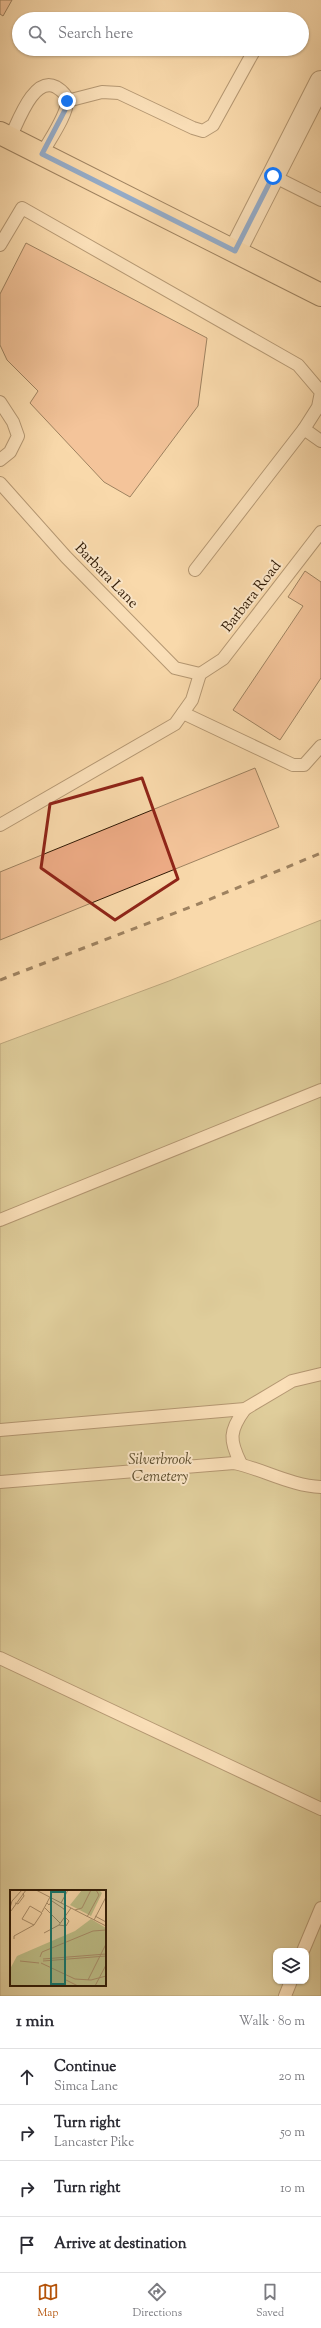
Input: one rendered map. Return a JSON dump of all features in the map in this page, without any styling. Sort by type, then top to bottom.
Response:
[{"type":"main road","points":[[5,135],[321,295]]},
{"type":"street","points":[[235,251],[321,82]]},
{"type":"lane","points":[[67,101],[102,92],[119,93],[193,128],[203,130],[213,125],[251,56]]},
{"type":"lane","points":[[5,135],[38,88],[45,84],[52,85],[64,93],[67,101],[65,110],[42,154]]},
{"type":"lane","points":[[273,176],[321,200]]},
{"type":"lane","points":[[0,244],[22,208],[298,365],[321,392],[318,407],[304,429],[195,570]]},
{"type":"lane","points":[[0,402],[17,429],[18,436],[10,452],[0,460]]},
{"type":"lane","points":[[304,429],[321,441]]},
{"type":"lane","name":"Barbara Lane","points":[[0,484],[66,557],[175,668],[200,674]]},
{"type":"lane","name":"Barbara Road","points":[[200,674],[223,659],[317,546],[321,532]]},
{"type":"lane","points":[[0,825],[175,724],[192,700],[200,674]]},
{"type":"lane","points":[[183,713],[293,765],[304,765],[321,746]]},
{"type":"lane","points":[[0,1220],[321,1090]]},
{"type":"lane","points":[[241,1464],[232,1447],[232,1433],[235,1423],[245,1409],[292,1381],[321,1374]]},
{"type":"lane","points":[[0,1430],[245,1409]]},
{"type":"lane","points":[[0,1482],[234,1463],[309,1486],[321,1487]]},
{"type":"lane","points":[[0,1658],[321,1809]]},
{"type":"lane","points":[[304,1948],[321,1908]]},
{"type":"lane","points":[[284,1996],[290,1984]]},
{"type":"highlighted area","points":[[142,778],[178,879],[115,920],[41,868],[50,804]]},
{"type":"green space","name":"Silverbrook Cemetery","points":[[321,920],[321,1996],[0,1996],[0,1044],[169,981]]},
{"type":"building","points":[[0,0],[12,0],[3,16],[0,14]]},
{"type":"building","points":[[26,243],[207,338],[198,406],[130,497],[104,482],[30,403],[38,391],[7,360],[0,345],[0,294]]},
{"type":"building","points":[[305,571],[321,582],[321,678],[280,740],[233,710],[303,606],[288,597]]},
{"type":"building","points":[[255,768],[279,827],[0,940],[0,872]]},
{"type":"railway","points":[[0,980],[196,905],[321,853]]},
{"type":"route","points":[[67,101],[65,110],[42,154],[235,251],[273,176]]}]
